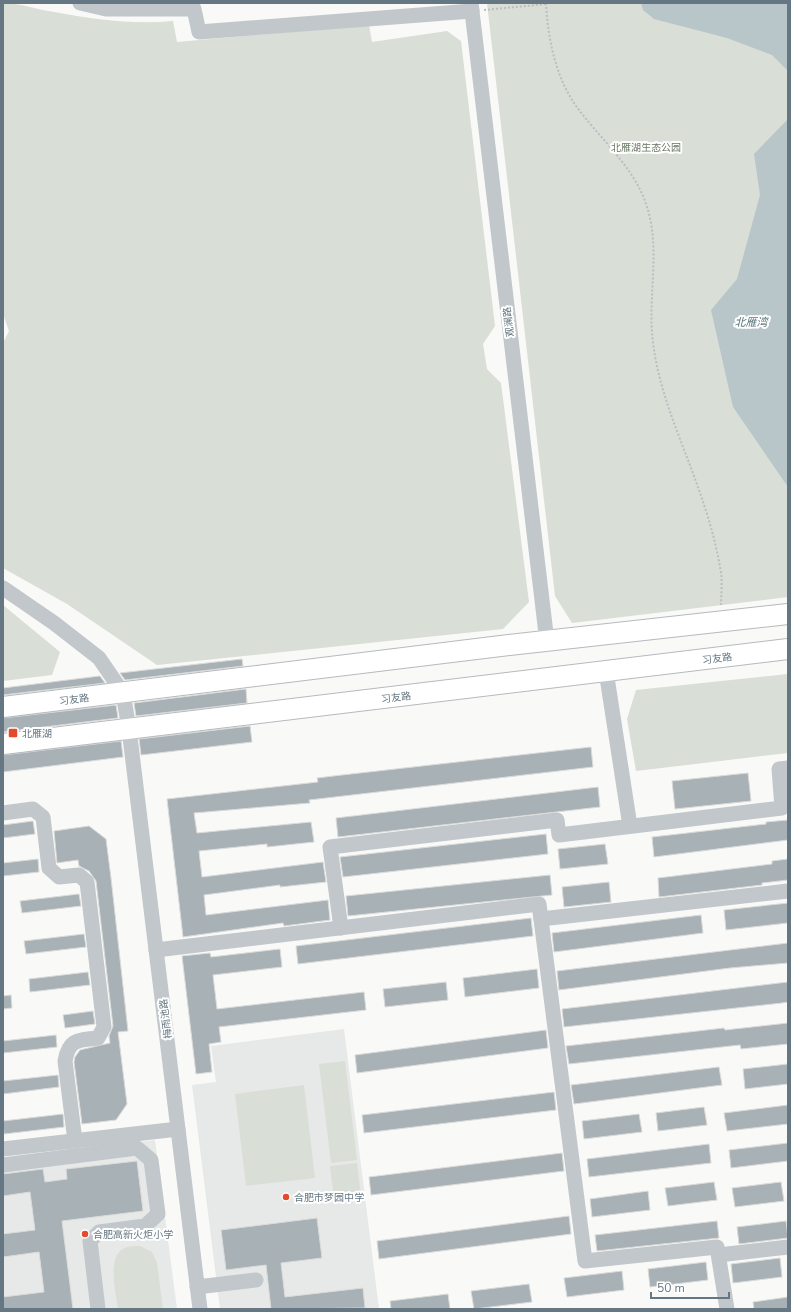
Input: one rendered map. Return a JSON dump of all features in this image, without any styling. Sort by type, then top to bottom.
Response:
[{"type":"main road","name":"习友路","points":[[3,708],[788,614]]},
{"type":"main road","name":"习友路","points":[[3,744],[788,649]]},
{"type":"street","points":[[80,3],[106,9],[194,9],[199,32],[472,7]]},
{"type":"street","name":"观澜路","points":[[472,7],[547,642]]},
{"type":"street","points":[[3,588],[54,623],[99,658],[123,693]]},
{"type":"street","points":[[606,671],[630,826]]},
{"type":"street","name":"梅雨池路","points":[[123,693],[130,729],[200,1309]]},
{"type":"street","points":[[341,928],[330,847],[557,820],[559,835],[782,808],[779,769],[788,768]]},
{"type":"street","points":[[3,813],[34,809],[43,817],[49,868],[58,877],[79,875],[87,882],[104,1027],[98,1038],[76,1041],[67,1050],[65,1061],[76,1141]]},
{"type":"street","points":[[541,920],[788,891]]},
{"type":"street","points":[[156,950],[539,904],[585,1261],[717,1247],[727,1309]]},
{"type":"street","points":[[3,1149],[178,1129]]},
{"type":"street","points":[[3,1165],[137,1148],[151,1160],[158,1214],[146,1226],[99,1232],[90,1241],[98,1309]]},
{"type":"street","points":[[719,1255],[788,1247]]},
{"type":"street","points":[[197,1287],[256,1280]]},
{"type":"path","points":[[472,7],[546,4],[548,32],[560,74],[577,108],[628,170],[645,200],[653,230],[652,332],[656,364],[666,401],[711,527],[721,569],[722,621]]},
{"type":"shaded area","name":"合肥市梦园中学","points":[[344,1029],[379,1309],[220,1309],[192,1085],[216,1082],[211,1046]]},
{"type":"shaded area","name":"合肥高新火炬小学","points":[[155,1140],[177,1309],[3,1309],[3,1159]]},
{"type":"green space","points":[[3,3],[113,21],[173,21],[177,42],[369,25],[372,42],[447,31],[461,41],[495,326],[483,344],[487,369],[501,383],[529,602],[503,629],[157,665],[67,604],[3,568],[3,343],[9,331],[3,314]]},
{"type":"green space","name":"北雁湖生态公园","points":[[487,3],[788,3],[788,597],[572,623],[555,596]]},
{"type":"green space","points":[[3,605],[60,652],[52,675],[3,681]]},
{"type":"green space","points":[[788,674],[788,753],[636,771],[627,719],[636,690]]},
{"type":"green space","points":[[345,1061],[357,1160],[331,1163],[319,1064]]},
{"type":"green space","points":[[304,1085],[315,1178],[246,1186],[235,1094]]},
{"type":"green space","points":[[357,1163],[361,1196],[334,1199],[330,1166]]},
{"type":"green space","points":[[130,1246],[140,1246],[152,1252],[157,1263],[163,1309],[118,1309],[114,1285],[114,1266],[116,1258],[119,1252],[125,1248]]},
{"type":"water","points":[[641,3],[788,3],[788,71],[772,55],[727,38],[654,19],[643,10]]},
{"type":"water","name":"北雁湾","points":[[788,119],[788,487],[733,407],[711,310],[737,279],[760,195],[754,154]]},
{"type":"building","points":[[242,659],[243,666],[125,680],[120,673]]},
{"type":"building","points":[[100,676],[105,683],[3,695],[3,688]]},
{"type":"building","points":[[246,689],[247,703],[136,716],[134,703]]},
{"type":"building","points":[[116,705],[118,718],[3,732],[3,718]]},
{"type":"building","points":[[250,726],[252,742],[141,755],[139,739]]},
{"type":"building","points":[[121,741],[123,757],[3,772],[3,755]]},
{"type":"building","points":[[591,747],[593,767],[309,800],[310,803],[194,813],[197,833],[311,822],[314,842],[267,847],[267,844],[199,851],[202,877],[323,862],[326,882],[280,887],[280,885],[204,895],[206,915],[328,900],[330,920],[284,926],[283,923],[183,937],[167,799],[318,782],[317,778]]},
{"type":"building","points":[[748,773],[751,801],[675,809],[672,781]]},
{"type":"building","points":[[598,787],[600,807],[338,837],[336,818]]},
{"type":"building","points":[[788,820],[788,840],[654,857],[652,837],[766,824],[766,822]]},
{"type":"building","points":[[33,821],[35,834],[3,838],[3,825]]},
{"type":"building","points":[[89,826],[106,839],[128,1031],[118,1032],[127,1104],[116,1120],[82,1124],[74,1062],[75,1057],[80,1050],[110,1043],[109,1036],[113,1026],[96,881],[89,871],[79,866],[78,860],[57,863],[54,831]]},
{"type":"building","points":[[546,834],[548,854],[343,877],[340,857]]},
{"type":"building","points":[[605,844],[608,864],[560,869],[558,849]]},
{"type":"building","points":[[38,859],[39,872],[3,876],[3,863]]},
{"type":"building","points":[[788,859],[788,880],[762,883],[762,885],[659,897],[658,878],[772,864],[772,861]]},
{"type":"building","points":[[550,875],[552,895],[348,916],[346,896]]},
{"type":"building","points":[[609,882],[611,902],[564,907],[562,887]]},
{"type":"building","points":[[79,894],[81,906],[22,913],[20,901]]},
{"type":"building","points":[[788,903],[788,923],[726,930],[724,910]]},
{"type":"building","points":[[701,915],[703,933],[554,952],[552,933]]},
{"type":"building","points":[[531,918],[533,936],[298,964],[296,946]]},
{"type":"building","points":[[84,934],[86,947],[26,954],[24,941]]},
{"type":"building","points":[[788,943],[788,963],[730,968],[559,990],[557,971]]},
{"type":"building","points":[[280,949],[282,967],[213,975],[217,1009],[364,992],[366,1010],[219,1027],[221,1042],[209,1044],[212,1072],[196,1074],[182,956],[210,953],[211,957]]},
{"type":"building","points":[[537,969],[539,988],[465,997],[463,978]]},
{"type":"building","points":[[88,972],[90,985],[30,992],[29,979]]},
{"type":"building","points":[[446,982],[448,1000],[385,1007],[383,989]]},
{"type":"building","points":[[788,982],[788,1002],[564,1027],[562,1009]]},
{"type":"building","points":[[11,995],[12,1008],[3,1009],[3,996]]},
{"type":"building","points":[[93,1011],[95,1024],[65,1028],[63,1015]]},
{"type":"building","points":[[788,1023],[788,1044],[741,1049],[740,1045],[569,1064],[566,1046],[724,1028],[725,1030]]},
{"type":"building","points":[[546,1030],[548,1048],[357,1073],[355,1055]]},
{"type":"building","points":[[56,1035],[57,1047],[3,1053],[3,1041]]},
{"type":"building","points":[[788,1064],[788,1084],[745,1089],[743,1069]]},
{"type":"building","points":[[719,1067],[722,1085],[574,1104],[571,1085]]},
{"type":"building","points":[[58,1075],[59,1087],[3,1094],[3,1081]]},
{"type":"building","points":[[554,1092],[556,1110],[364,1133],[362,1115]]},
{"type":"building","points":[[788,1105],[788,1124],[727,1131],[724,1113]]},
{"type":"building","points":[[704,1107],[707,1125],[658,1131],[656,1113]]},
{"type":"building","points":[[63,1114],[64,1127],[4,1134],[3,1121]]},
{"type":"building","points":[[639,1114],[642,1132],[584,1139],[582,1121]]},
{"type":"building","points":[[788,1143],[788,1161],[731,1168],[729,1150]]},
{"type":"building","points":[[709,1144],[711,1163],[589,1177],[587,1159]]},
{"type":"building","points":[[562,1153],[564,1171],[371,1195],[369,1177]]},
{"type":"building","points":[[137,1161],[143,1211],[62,1221],[73,1309],[3,1309],[3,1297],[44,1292],[39,1252],[3,1257],[3,1234],[35,1230],[30,1192],[3,1196],[3,1174],[43,1169],[45,1182],[67,1179],[66,1169]]},
{"type":"building","points":[[714,1182],[717,1200],[668,1206],[665,1188]]},
{"type":"building","points":[[781,1182],[784,1201],[735,1207],[732,1188]]},
{"type":"building","points":[[648,1191],[650,1210],[592,1217],[590,1199]]},
{"type":"building","points":[[569,1216],[571,1234],[379,1259],[377,1241]]},
{"type":"building","points":[[317,1218],[322,1258],[281,1263],[285,1297],[363,1288],[365,1308],[271,1309],[266,1265],[226,1270],[221,1230]]},
{"type":"building","points":[[717,1221],[719,1238],[597,1251],[595,1235]]},
{"type":"building","points":[[786,1221],[788,1238],[739,1244],[737,1227]]},
{"type":"building","points":[[780,1258],[782,1277],[733,1283],[731,1264]]},
{"type":"building","points":[[706,1262],[708,1280],[650,1287],[648,1269]]},
{"type":"building","points":[[622,1271],[624,1290],[567,1297],[564,1278]]},
{"type":"building","points":[[529,1284],[532,1302],[474,1309],[471,1291]]},
{"type":"building","points":[[448,1294],[450,1309],[391,1309],[390,1301]]},
{"type":"building","points":[[788,1297],[788,1309],[754,1309],[753,1302]]},
{"type":"place","name":"北雁湖","points":[[13,733]]},
{"type":"place","name":"合肥市梦园中学","points":[[286,1197]]},
{"type":"place","name":"合肥高新火炬小学","points":[[85,1234]]}]
